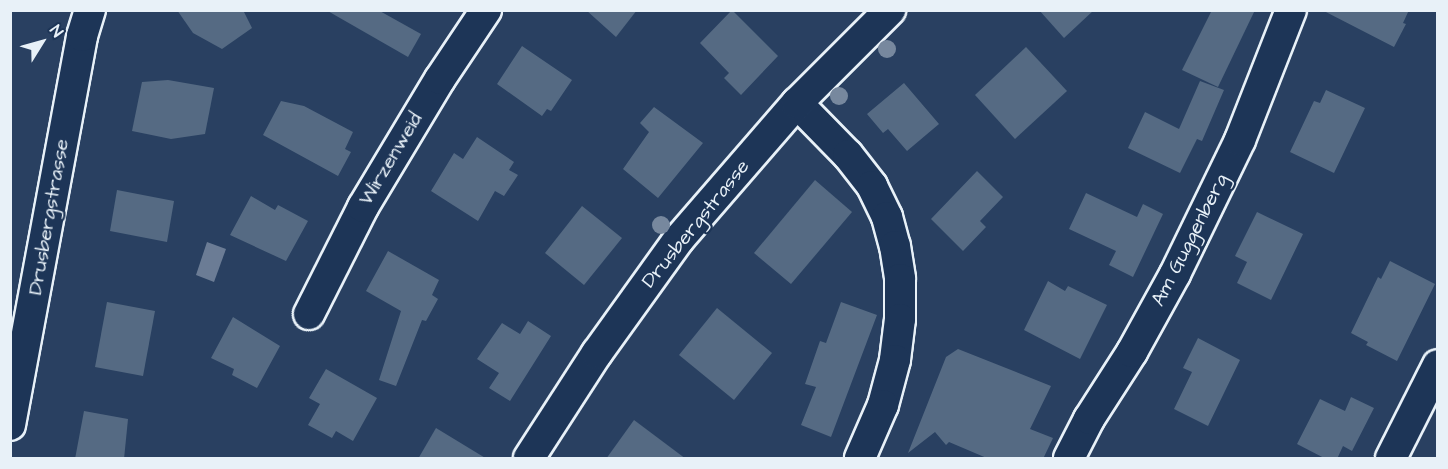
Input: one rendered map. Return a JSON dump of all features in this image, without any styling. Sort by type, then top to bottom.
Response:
[{"type":"street","name":"Drusbergstrasse","points":[[10,425],[82,36],[90,10]]},
{"type":"street","name":"Wirzenweid","points":[[309,314],[363,207],[440,79],[486,10]]},
{"type":"street","name":"Drusbergstrasse","points":[[529,459],[597,353],[679,239],[797,103],[890,10]]},
{"type":"street","name":"Am Guggenberg","points":[[1069,459],[1089,419],[1132,352],[1175,274],[1240,140],[1291,10]]},
{"type":"street","points":[[797,103],[848,155],[872,186],[887,217],[895,246],[900,279],[900,319],[895,360],[883,405],[861,459]]},
{"type":"street","points":[[1391,459],[1437,365]]},
{"type":"water","points":[[207,242],[226,249],[214,282],[196,275]]},
{"type":"building","points":[[177,10],[243,10],[252,28],[222,49],[193,33]]},
{"type":"building","points":[[326,10],[378,10],[421,34],[408,57]]},
{"type":"building","points":[[586,10],[637,10],[616,37]]},
{"type":"building","points":[[732,10],[778,56],[741,95],[724,78],[729,73],[700,43]]},
{"type":"building","points":[[1039,10],[1094,10],[1064,38]]},
{"type":"building","points":[[1212,10],[1255,10],[1218,87],[1182,70]]},
{"type":"building","points":[[1322,10],[1409,10],[1403,23],[1406,24],[1394,47]]},
{"type":"building","points":[[522,46],[572,80],[551,111],[547,109],[542,116],[497,84]]},
{"type":"building","points":[[1026,47],[1067,91],[1015,139],[975,95]]},
{"type":"building","points":[[168,80],[214,88],[205,134],[171,139],[132,131],[142,82]]},
{"type":"building","points":[[1200,81],[1224,90],[1202,141],[1197,139],[1180,173],[1128,148],[1145,112],[1179,129]]},
{"type":"building","points":[[904,83],[939,124],[907,151],[888,129],[883,133],[867,114]]},
{"type":"building","points":[[1326,90],[1365,108],[1334,173],[1290,152],[1314,101],[1320,103]]},
{"type":"building","points":[[281,101],[304,106],[353,132],[345,149],[351,152],[338,176],[263,135]]},
{"type":"building","points":[[654,107],[703,143],[658,198],[623,169],[649,132],[640,123]]},
{"type":"building","points":[[477,137],[514,162],[509,170],[518,175],[504,196],[495,191],[478,221],[431,191],[454,153],[463,159]]},
{"type":"building","points":[[977,171],[1003,197],[980,221],[986,227],[963,251],[931,219]]},
{"type":"building","points":[[815,180],[852,212],[791,284],[754,253]]},
{"type":"building","points":[[117,190],[174,201],[167,242],[110,231]]},
{"type":"building","points":[[1086,193],[1137,217],[1143,204],[1163,214],[1133,277],[1109,265],[1116,251],[1069,229]]},
{"type":"building","points":[[251,196],[275,210],[278,205],[308,221],[286,261],[230,235]]},
{"type":"building","points":[[582,206],[622,238],[584,285],[545,253]]},
{"type":"building","points":[[1257,212],[1303,234],[1271,300],[1237,283],[1247,262],[1235,256]]},
{"type":"building","points":[[388,251],[439,280],[432,295],[438,299],[426,321],[422,320],[396,386],[379,380],[401,311],[366,291]]},
{"type":"building","points":[[1390,261],[1435,284],[1397,361],[1366,345],[1368,342],[1351,333],[1378,277],[1381,279]]},
{"type":"building","points":[[1048,281],[1065,291],[1068,286],[1107,305],[1080,359],[1024,330]]},
{"type":"building","points":[[107,302],[155,311],[143,376],[95,367]]},
{"type":"building","points":[[841,302],[877,315],[831,437],[801,425],[816,387],[805,384],[820,341],[826,343]]},
{"type":"building","points":[[717,308],[772,353],[734,400],[679,355]]},
{"type":"building","points":[[233,317],[280,346],[257,388],[232,375],[234,369],[211,358]]},
{"type":"building","points":[[528,321],[551,336],[510,401],[489,388],[499,373],[477,359],[502,323],[520,334]]},
{"type":"building","points":[[1198,338],[1240,360],[1208,426],[1174,409],[1192,372],[1183,368]]},
{"type":"building","points":[[958,349],[1051,386],[1030,429],[1053,438],[1043,459],[989,459],[949,442],[946,445],[935,432],[908,453],[946,357]]},
{"type":"building","points":[[326,369],[377,398],[353,441],[336,431],[332,438],[308,425],[320,404],[309,398]]},
{"type":"building","points":[[1351,397],[1374,408],[1352,451],[1343,446],[1337,459],[1326,459],[1297,444],[1320,399],[1345,411]]},
{"type":"building","points":[[84,411],[128,419],[124,459],[75,459]]},
{"type":"building","points":[[634,420],[686,459],[606,459]]},
{"type":"building","points":[[436,428],[487,459],[418,459]]}]
